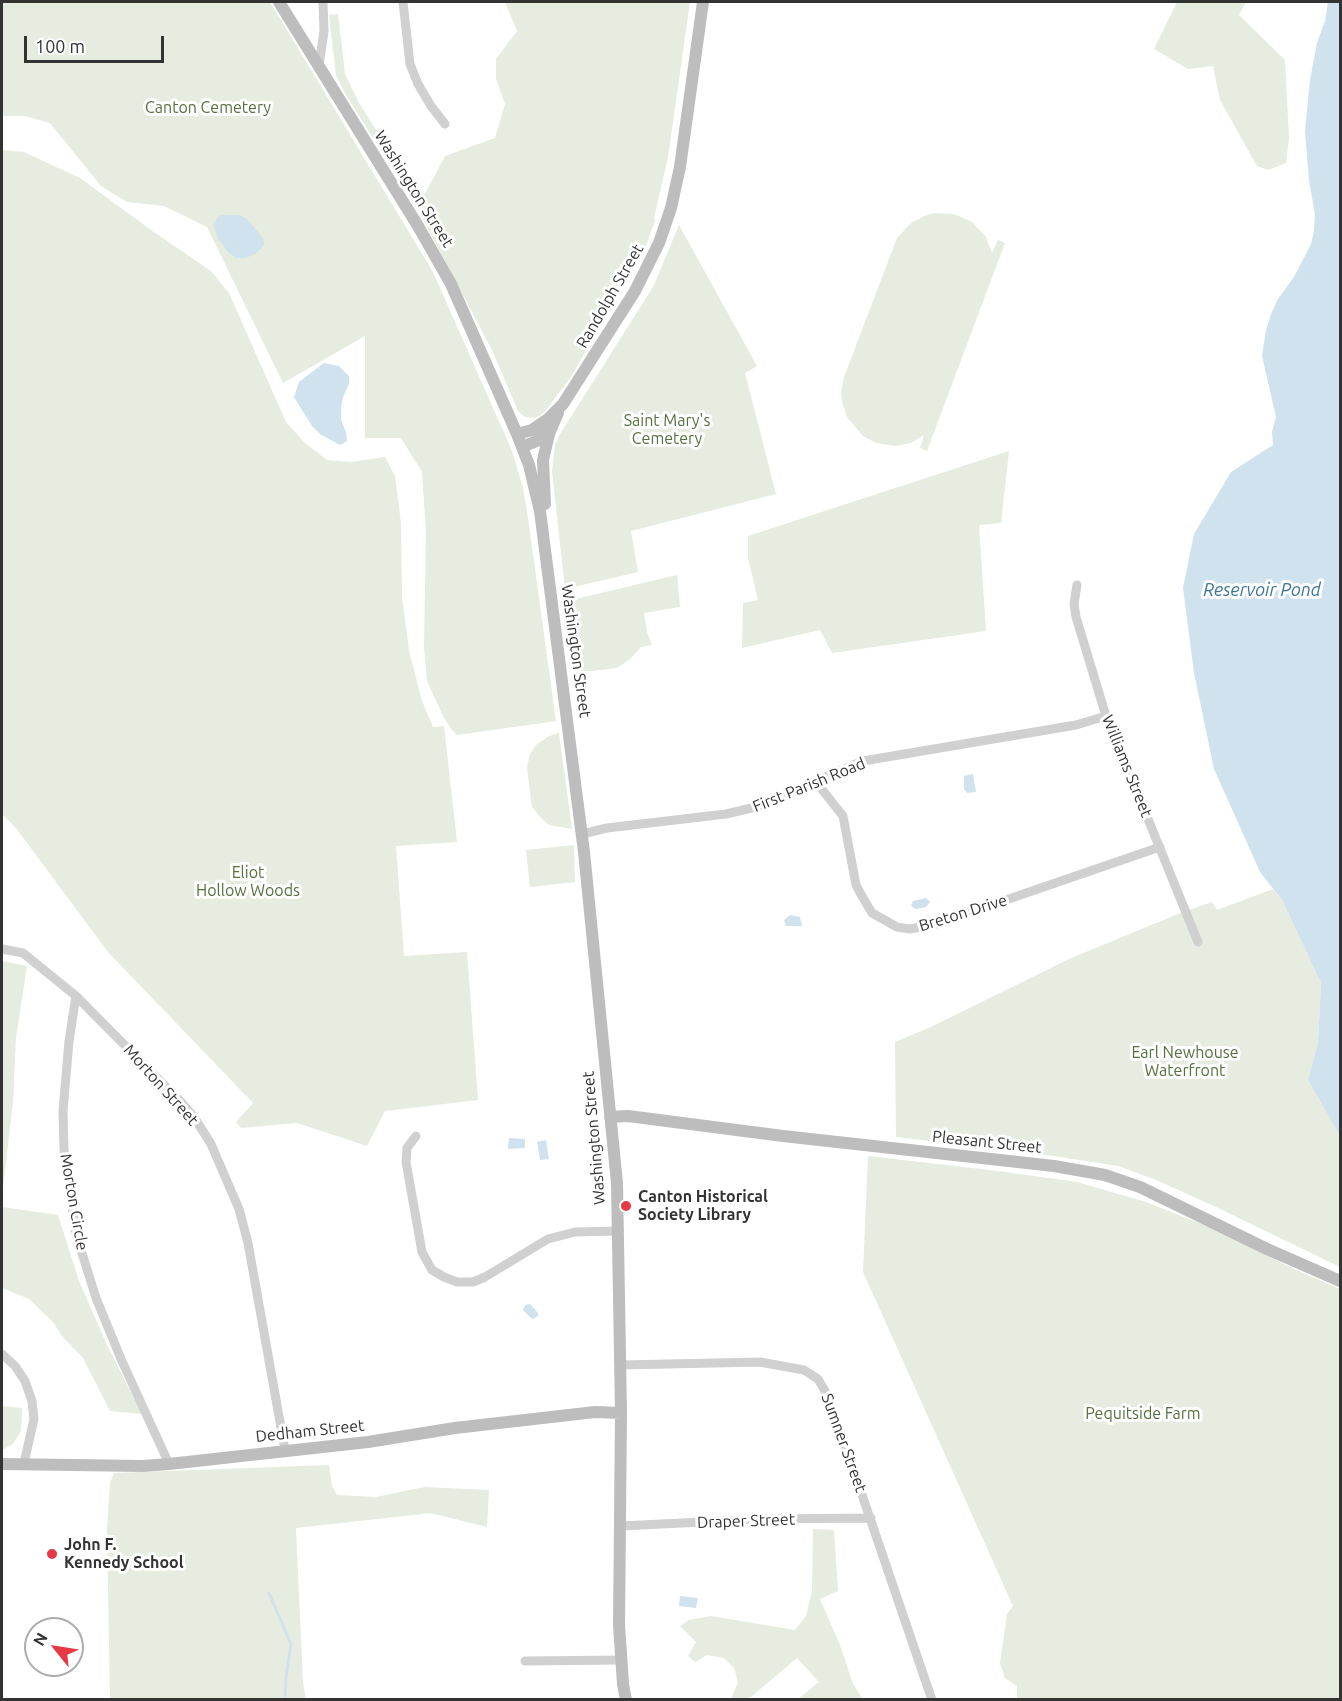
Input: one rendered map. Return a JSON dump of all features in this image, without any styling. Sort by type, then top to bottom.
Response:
[{"type":"main road","name":"Washington Street","points":[[279,2],[418,226],[451,284],[517,434],[532,475],[540,511],[582,834],[616,1183],[621,1365],[619,1625],[627,1700]]},
{"type":"main road","name":"Randolph Street","points":[[517,434],[532,430],[563,404],[635,291],[651,261],[666,225],[680,167],[703,2]]},
{"type":"main road","name":"Washington Street","points":[[549,575],[551,558],[543,460],[553,423],[563,404]]},
{"type":"main road","points":[[522,447],[539,440],[553,423]]},
{"type":"main road","name":"Pleasant Street","points":[[609,1117],[628,1116],[780,1136],[1054,1166],[1105,1175],[1140,1187],[1267,1249],[1341,1281]]},
{"type":"main road","name":"Dedham Street","points":[[2,1464],[143,1466],[169,1464],[368,1442],[455,1428],[596,1412],[621,1413]]},
{"type":"street","points":[[319,66],[324,31],[322,2]]},
{"type":"street","points":[[403,2],[410,64],[418,84],[445,124]]},
{"type":"street","name":"Williams Street","points":[[1077,585],[1074,604],[1076,617],[1106,716],[1198,942]]},
{"type":"street","name":"First Parish Road","points":[[582,834],[606,828],[726,814],[756,807],[863,761],[1076,725],[1106,716]]},
{"type":"street","name":"Breton Drive","points":[[816,782],[843,816],[856,885],[863,898],[873,913],[897,927],[910,929],[936,924],[1160,847]]},
{"type":"street","name":"Morton Street","points":[[2,949],[23,953],[76,996],[181,1102],[194,1117],[210,1144],[239,1209],[248,1243],[285,1450]]},
{"type":"street","name":"Morton Circle","points":[[76,996],[63,1111],[64,1150],[76,1234],[96,1298],[169,1464]]},
{"type":"street","points":[[416,1136],[407,1148],[406,1162],[423,1252],[432,1270],[444,1277],[457,1282],[473,1282],[548,1239],[575,1232],[619,1231]]},
{"type":"street","points":[[2,1354],[15,1366],[25,1381],[32,1401],[34,1419],[24,1463]]},
{"type":"street","name":"Sumner Street","points":[[621,1365],[760,1362],[804,1370],[819,1379],[829,1398],[932,1700]]},
{"type":"street","name":"Draper Street","points":[[621,1526],[763,1519],[871,1518]]},
{"type":"street","points":[[525,1661],[621,1660]]},
{"type":"green space","name":"Canton Cemetery","points":[[2,2],[270,2],[433,272],[512,451],[523,488],[528,518],[556,721],[457,735],[452,730],[427,681],[424,647],[426,532],[422,472],[401,438],[365,438],[365,336],[283,383],[207,227],[164,206],[127,202],[101,186],[50,123],[25,116],[2,116]]},
{"type":"green space","points":[[505,2],[690,2],[668,157],[655,221],[646,245],[571,377],[541,415],[534,418],[525,417],[518,411],[492,350],[416,206],[346,95],[336,75],[329,15],[338,14],[345,74],[358,101],[401,170],[425,194],[445,156],[495,138],[505,104],[496,79],[496,59],[517,31]]},
{"type":"green space","points":[[1177,2],[1246,2],[1239,15],[1285,60],[1289,138],[1286,163],[1268,170],[1257,166],[1220,100],[1213,66],[1188,69],[1154,49]]},
{"type":"green space","name":"Eliot Hollow Woods","points":[[2,150],[24,152],[80,178],[211,271],[229,293],[286,422],[305,443],[327,460],[351,462],[385,457],[395,476],[401,523],[402,597],[409,650],[422,701],[433,727],[444,726],[457,842],[396,846],[404,956],[467,952],[478,1100],[385,1111],[367,1146],[297,1123],[241,1128],[236,1122],[253,1103],[108,952],[16,828],[2,814]]},
{"type":"green space","points":[[934,213],[954,214],[972,222],[986,237],[992,253],[998,240],[1005,243],[927,451],[920,448],[924,435],[911,443],[896,446],[876,443],[863,436],[847,417],[841,392],[844,377],[897,238],[911,223]]},
{"type":"green space","name":"Saint Mary's Cemetery","points":[[679,225],[757,366],[745,373],[776,494],[631,531],[638,572],[565,589],[552,471],[555,445],[653,287]]},
{"type":"green space","points":[[1009,451],[1001,523],[979,525],[986,631],[832,653],[820,630],[742,648],[743,603],[758,600],[748,558],[748,536]]},
{"type":"green space","points":[[677,575],[680,607],[644,613],[652,645],[641,647],[617,668],[575,671],[567,601]]},
{"type":"green space","points":[[559,733],[572,829],[549,825],[532,807],[527,767],[530,754],[536,745],[549,736]]},
{"type":"green space","points":[[574,845],[575,882],[530,887],[526,850]]},
{"type":"green space","name":"Earl Newhouse Waterfront","points":[[1273,889],[1282,900],[1321,983],[1318,1042],[1308,1080],[1340,1136],[1340,1267],[1216,1207],[1154,1179],[1118,1166],[896,1137],[895,1042],[933,1026],[1069,959],[1178,914],[1212,902],[1217,910]]},
{"type":"green space","points":[[2,961],[27,966],[16,1038],[13,1102],[2,1196]]},
{"type":"green space","name":"Pequitside Farm","points":[[868,1156],[1077,1182],[1146,1202],[1221,1232],[1296,1270],[1340,1289],[1340,1699],[1017,1699],[1017,1686],[1005,1678],[1000,1663],[1007,1614],[1013,1606],[863,1272]]},
{"type":"green space","points":[[2,1207],[58,1215],[79,1281],[107,1345],[142,1414],[110,1411],[83,1358],[62,1336],[53,1322],[29,1299],[2,1288]]},
{"type":"green space","points":[[2,1406],[22,1408],[21,1431],[13,1444],[4,1449],[2,1449]]},
{"type":"green space","points":[[329,1465],[332,1486],[337,1495],[376,1497],[424,1487],[489,1490],[487,1527],[431,1513],[296,1528],[303,1683],[306,1699],[110,1700],[107,1529],[110,1483],[114,1473]]},
{"type":"green space","points":[[813,1529],[834,1530],[838,1591],[820,1599],[840,1645],[853,1684],[863,1699],[798,1699],[819,1682],[797,1658],[751,1697],[731,1699],[738,1682],[734,1668],[724,1658],[707,1655],[695,1662],[688,1656],[696,1642],[680,1626],[689,1620],[711,1616],[795,1630],[806,1616],[812,1591]]},
{"type":"water","name":"Reservoir Pond","points":[[1328,2],[1340,2],[1340,1136],[1308,1080],[1318,1042],[1321,983],[1282,900],[1260,872],[1214,769],[1194,673],[1183,588],[1194,534],[1231,472],[1273,445],[1272,432],[1276,417],[1262,356],[1271,314],[1278,299],[1294,277],[1311,244],[1314,231],[1315,214],[1309,181],[1305,131],[1310,80]]},
{"type":"water","points":[[239,215],[247,219],[263,238],[264,245],[255,254],[245,258],[237,258],[229,253],[218,239],[214,225],[218,217]]},
{"type":"water","points":[[324,363],[339,366],[349,376],[349,384],[341,408],[341,420],[347,441],[340,445],[320,434],[312,426],[294,397],[299,382]]},
{"type":"water","points":[[973,774],[976,792],[967,793],[964,789],[964,776]]},
{"type":"water","points":[[926,898],[930,902],[926,907],[916,909],[911,906],[913,901]]},
{"type":"water","points":[[790,915],[800,917],[802,926],[786,926],[784,920]]},
{"type":"water","points":[[509,1138],[525,1139],[525,1148],[508,1149]]},
{"type":"water","points":[[546,1140],[549,1159],[540,1160],[537,1142]]},
{"type":"water","points":[[530,1304],[538,1313],[538,1316],[533,1319],[523,1310],[525,1305]]},
{"type":"water","points":[[680,1596],[698,1598],[696,1608],[679,1606]]},
{"type":"waterway","points":[[269,1593],[291,1644],[285,1700]]},
{"type":"place","name":"Canton Historical Society Library","points":[[626,1206]]},
{"type":"place","name":"John F. Kennedy School","points":[[52,1554]]}]
